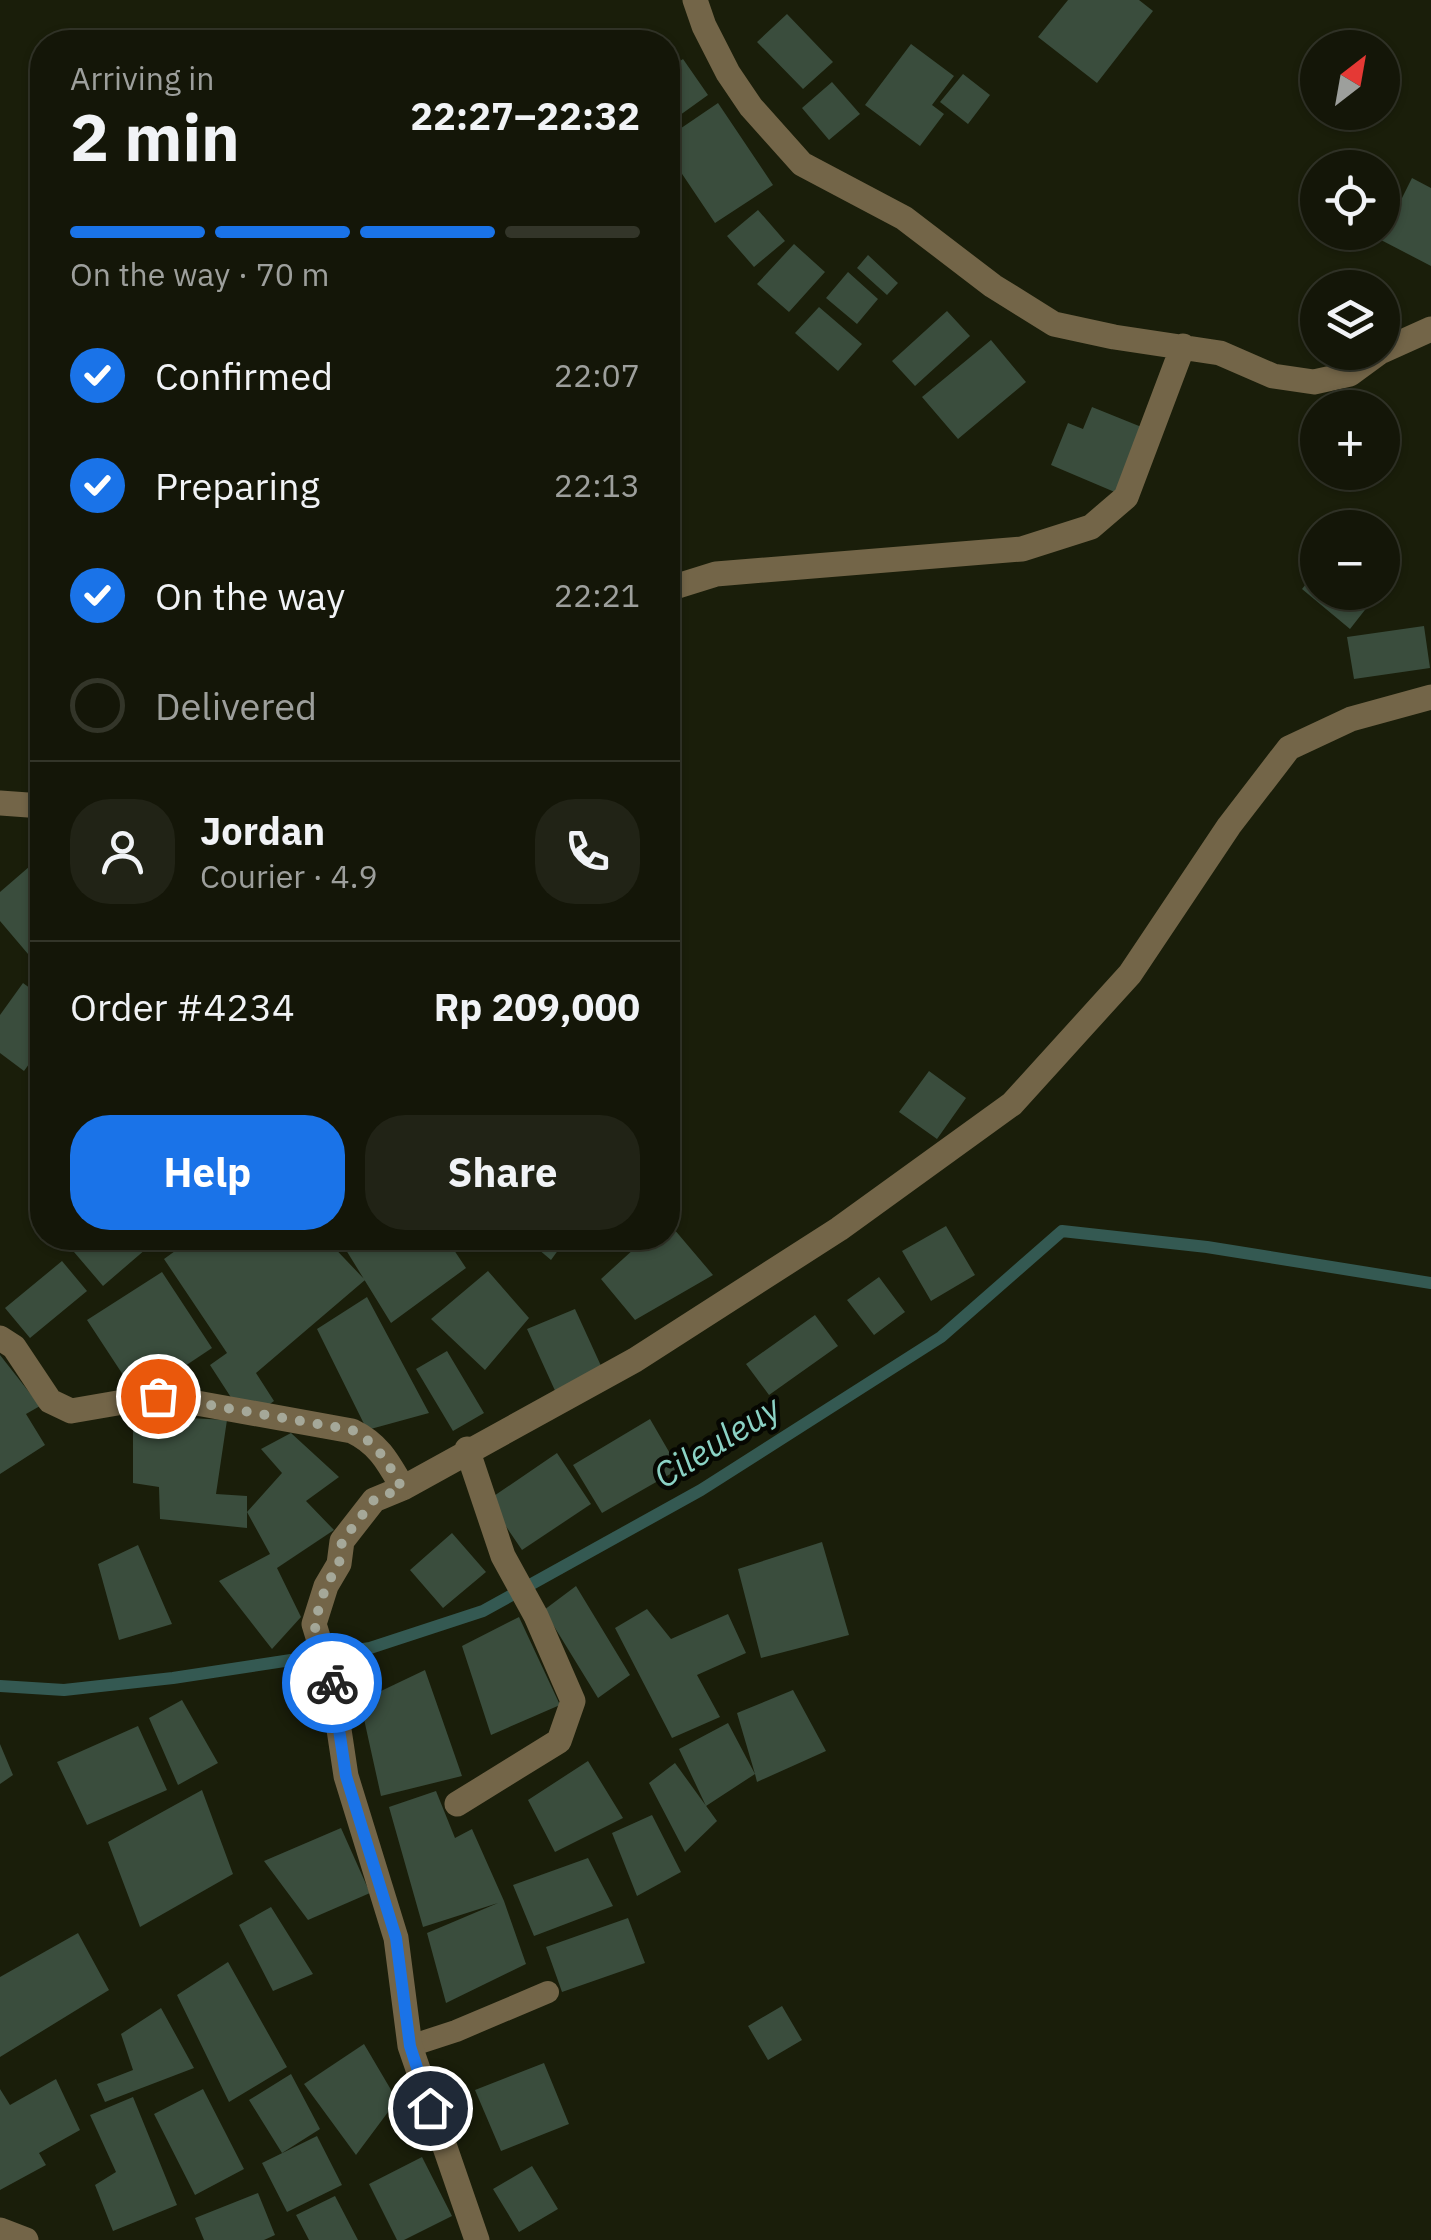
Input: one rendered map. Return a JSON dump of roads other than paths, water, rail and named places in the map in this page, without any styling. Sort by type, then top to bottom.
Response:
[{"type":"street","points":[[695,0],[728,73],[751,107],[802,164],[904,218],[994,286],[1054,324],[1114,338],[1220,353],[1273,376],[1314,382],[1356,370]]},
{"type":"street","points":[[1400,343],[1431,328]]},
{"type":"street","points":[[680,585],[716,574],[1022,549],[1091,527],[1126,497],[1183,346]]},
{"type":"street","points":[[476,2240],[410,2046],[396,1938],[346,1776],[332,1683],[314,1624],[326,1586],[339,1564],[342,1541],[374,1500],[634,1360],[838,1229],[1012,1104],[1130,974],[1229,826],[1289,748],[1351,719],[1431,697]]},
{"type":"street","points":[[0,802],[30,805]]},
{"type":"street","points":[[0,1338],[14,1347],[50,1401],[60,1408],[81,1411],[158,1396],[352,1430],[371,1440],[402,1488]]},
{"type":"street","points":[[457,1804],[560,1741],[573,1701],[536,1616],[503,1556],[468,1449]]},
{"type":"street","points":[[0,2230],[26,2240]]},
{"type":"lane","points":[[410,2046],[456,2032],[548,1992]]},
{"type":"waterway","name":"Cileuleuy","points":[[0,1686],[64,1690],[370,1648],[483,1611],[701,1490],[941,1337],[1062,1231],[1207,1247],[1431,1283]]}]
